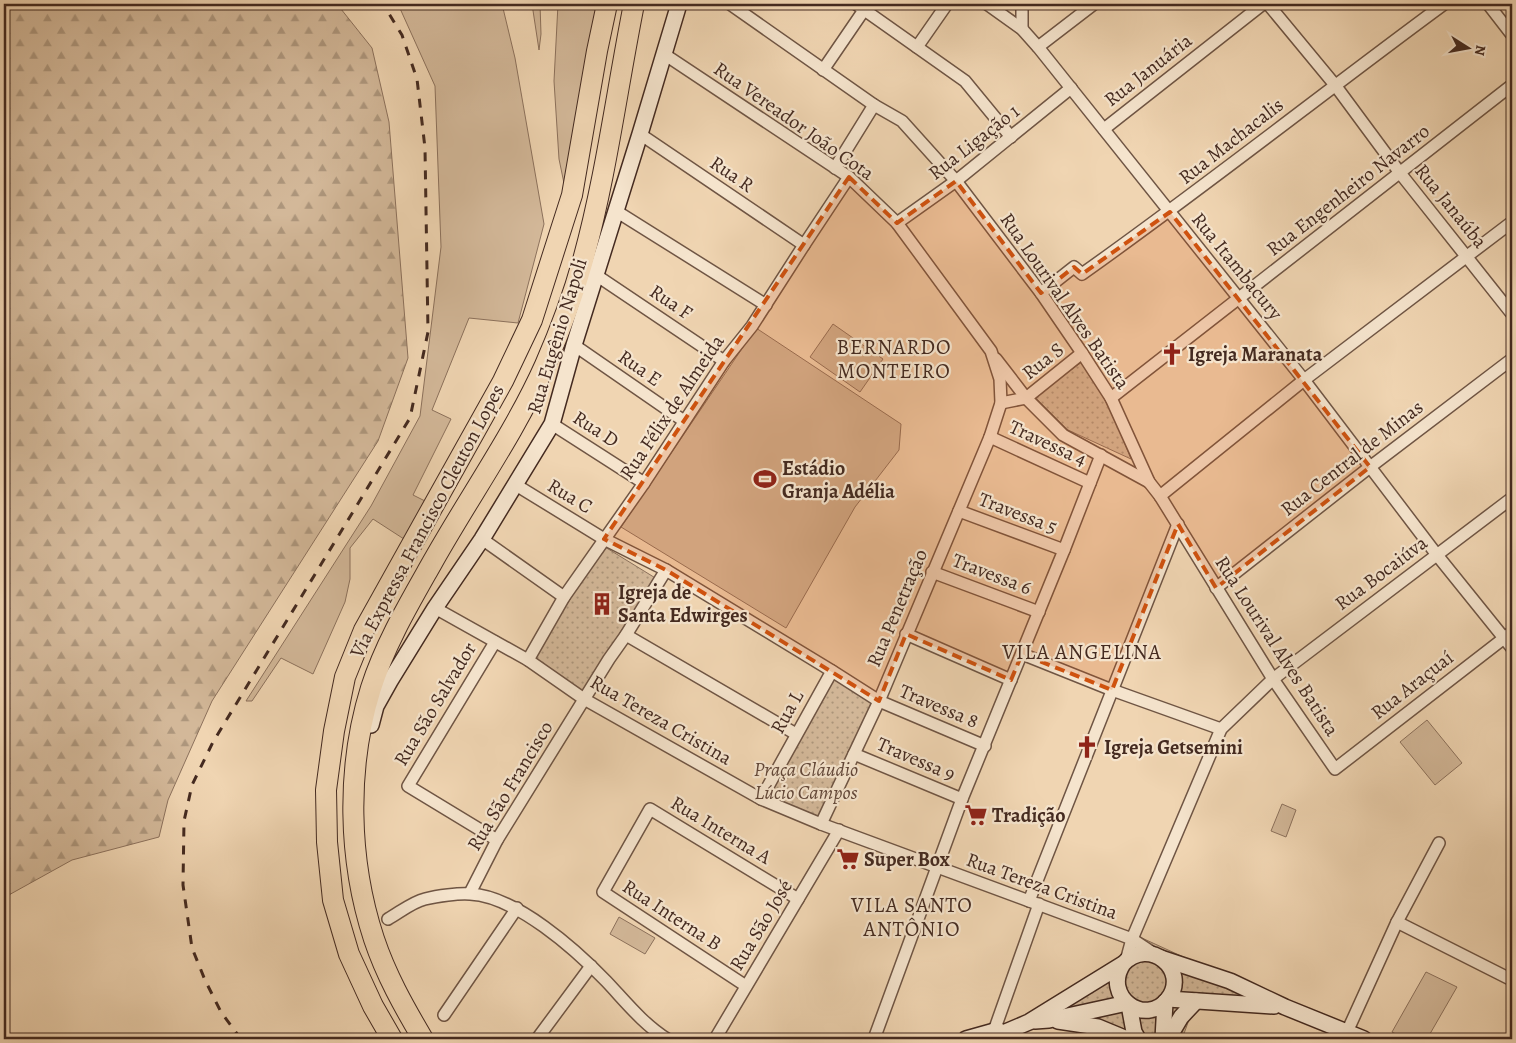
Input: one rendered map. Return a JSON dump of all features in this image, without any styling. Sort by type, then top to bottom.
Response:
[{"type":"highway","name":"Via Expressa Francisco Cleuton Lopes","points":[[392,1039],[373,1006],[349,954],[333,900],[326,842],[326,790],[334,731],[345,677],[364,630],[503,381],[532,320],[572,194],[607,4]]},
{"type":"highway","name":"Via Expressa Francisco Cleuton Lopes","points":[[423,1039],[391,982],[375,941],[362,896],[355,839],[353,788],[360,728],[372,685],[391,641],[432,563],[519,415],[544,367],[565,316],[583,260],[605,161],[634,4]]},
{"type":"street","name":"Rua Eugênio Napoli","points":[[353,788],[376,706],[435,608],[482,540],[552,424],[574,345],[679,4]]},
{"type":"street","name":"Rua Lourival Alves Batista","points":[[730,4],[874,105],[902,121],[956,182],[1041,293],[1082,353],[1111,398],[1149,482],[1178,524],[1273,679],[1335,769]]},
{"type":"street","points":[[917,47],[948,4]]},
{"type":"street","name":"Rua Itambacury","points":[[987,4],[1022,29],[1038,47],[1304,380],[1437,554],[1508,635],[1512,648]]},
{"type":"street","points":[[1022,4],[1022,29]]},
{"type":"street","points":[[1038,47],[1094,4]]},
{"type":"street","name":"Rua Januária","points":[[1104,129],[1263,4]]},
{"type":"street","name":"Rua Janaúba","points":[[1268,4],[1335,84],[1400,173],[1512,314]]},
{"type":"street","name":"Rua Machacalis","points":[[1041,293],[1074,266],[1082,274],[1170,212],[1335,84],[1444,4]]},
{"type":"street","points":[[1488,4],[1512,35]]},
{"type":"street","points":[[823,70],[860,7],[965,80],[1011,137]]},
{"type":"street","name":"Rua Vereador João Cota","points":[[664,54],[850,177],[898,223],[990,351],[1000,380],[1001,403]]},
{"type":"street","name":"Rua Engenheiro Navarro","points":[[1111,398],[1512,85]]},
{"type":"street","name":"Rua Ligação 1","points":[[898,223],[956,182],[1071,88]]},
{"type":"street","points":[[835,168],[874,105]]},
{"type":"street","name":"Rua R","points":[[640,134],[804,245]]},
{"type":"street","name":"Rua Félix de Almeida","points":[[528,660],[564,598],[644,483],[724,361],[752,326],[850,177]]},
{"type":"street","points":[[616,211],[766,305]]},
{"type":"street","points":[[1160,496],[1304,380],[1512,222]]},
{"type":"street","name":"Rua F","points":[[596,275],[724,361]]},
{"type":"street","name":"Rua E","points":[[574,345],[684,421]]},
{"type":"street","points":[[990,351],[1026,398],[1064,435],[1149,482]]},
{"type":"street","name":"Rua S","points":[[1026,398],[1082,353]]},
{"type":"street","name":"Rua Central de Minas","points":[[1216,588],[1512,359]]},
{"type":"street","points":[[1001,403],[1026,398]]},
{"type":"street","name":"Rua Penetração","points":[[821,824],[879,701],[990,437],[1001,403]]},
{"type":"street","name":"Rua D","points":[[552,424],[644,483]]},
{"type":"street","name":"Travessa 4","points":[[990,437],[1090,483]]},
{"type":"street","points":[[874,1039],[962,799],[1101,455]]},
{"type":"street","name":"Rua C","points":[[516,485],[604,539],[666,570]]},
{"type":"street","name":"Rua Bocaiúva","points":[[1221,729],[1273,679],[1512,498]]},
{"type":"street","name":"Travessa 5","points":[[959,511],[1064,550]]},
{"type":"street","points":[[993,1036],[1034,902],[1112,690],[1178,524]]},
{"type":"street","points":[[482,540],[564,598]]},
{"type":"street","name":"Rua São Francisco","points":[[470,893],[497,840],[666,570]]},
{"type":"street","name":"Travessa 8","points":[[666,570],[879,701],[985,746]]},
{"type":"street","name":"Travessa 6","points":[[932,572],[1039,612]]},
{"type":"street","name":"Rua Tereza Cristina","points":[[435,608],[528,660],[584,699],[761,799],[821,824],[1132,939],[1159,956]]},
{"type":"street","points":[[906,634],[1011,680]]},
{"type":"street","points":[[626,635],[796,734]]},
{"type":"street","name":"Rua Araçuaí","points":[[1335,769],[1508,635]]},
{"type":"street","name":"Rua São Salvador","points":[[495,642],[408,786],[497,840]]},
{"type":"street","points":[[1022,654],[1112,690],[1221,729],[1118,976],[1119,992],[1128,1004],[1134,1032],[1138,1039]]},
{"type":"street","name":"Rua L","points":[[761,799],[832,671]]},
{"type":"street","name":"Travessa 9","points":[[854,754],[962,799]]},
{"type":"street","name":"Rua Interna B","points":[[650,809],[603,892],[746,986]]},
{"type":"street","name":"Rua Interna A","points":[[650,809],[798,899]]},
{"type":"street","name":"Rua São José","points":[[715,1039],[839,830]]},
{"type":"street","points":[[1347,1032],[1397,922],[1439,843]]},
{"type":"street","points":[[388,919],[424,899],[470,893],[488,896],[517,908],[553,934],[591,966],[650,1035],[667,1039]]},
{"type":"street","points":[[444,1014],[517,908]]},
{"type":"street","points":[[1397,922],[1512,980]]},
{"type":"street","points":[[966,1039],[993,1036],[1030,1022],[1125,963],[1133,956],[1149,953],[1230,981],[1285,1007],[1364,1039]]},
{"type":"street","points":[[1159,956],[1170,968],[1174,977],[1173,986],[1166,1001],[1163,1039]]},
{"type":"street","points":[[537,1039],[591,966]]},
{"type":"street","points":[[1030,1022],[1050,1020],[1128,1004],[1138,1009],[1148,1010],[1157,1008],[1166,1001],[1196,1001],[1285,1007]]},
{"type":"street","points":[[1168,1039],[1181,1017],[1196,1001]]},
{"type":"street","points":[[410,1018],[433,1039]]},
{"type":"street","points":[[1050,1020],[1098,1027],[1127,1039]]},
{"type":"highlighted area","points":[[849,177],[897,223],[956,181],[1041,293],[1074,267],[1082,274],[1170,212],[1370,467],[1216,588],[1178,524],[1112,690],[1022,654],[1011,680],[906,634],[879,701],[666,570],[604,539]]},
{"type":"green space","points":[[4,4],[337,4],[372,48],[389,122],[408,358],[378,441],[212,701],[168,800],[159,837],[72,860],[7,896],[4,902]]},
{"type":"green space","points":[[398,4],[502,4],[515,58],[544,224],[518,323],[469,318],[432,410],[451,419],[413,495],[425,501],[407,541],[373,519],[350,548],[350,579],[345,602],[313,674],[281,658],[252,701],[246,701],[371,506],[420,416],[441,247],[435,86]]},
{"type":"green space","points":[[532,4],[540,4],[541,34],[539,50]]},
{"type":"green space","points":[[558,4],[597,4],[566,193],[559,159],[554,81]]},
{"type":"green space","points":[[833,324],[883,359],[860,392],[810,357]]},
{"type":"green space","name":"Estádio Granja Adélia","points":[[756,328],[901,424],[899,450],[855,507],[786,628],[621,527]]},
{"type":"green space","points":[[1082,362],[1107,399],[1131,459],[1068,430],[1034,396]]},
{"type":"green space","points":[[605,547],[657,579],[579,697],[535,669],[534,653]]},
{"type":"green space","name":"Praça Cláudio Lúcio Campos","points":[[831,678],[873,702],[820,817],[766,795]]},
{"type":"green space","points":[[1427,720],[1462,763],[1435,785],[1400,742]]},
{"type":"green space","points":[[1282,804],[1296,810],[1286,837],[1271,831]]},
{"type":"green space","points":[[619,917],[655,938],[645,954],[610,934]]},
{"type":"green space","points":[[1131,933],[1288,1005],[1199,1008],[1190,1017],[1182,1039],[1134,1039],[1030,1019],[1120,958]]},
{"type":"green space","points":[[1426,972],[1457,987],[1427,1039],[1405,1039],[1392,1032]]},
{"type":"railway","points":[[241,1039],[221,1012],[192,948],[183,885],[184,821],[192,785],[213,742],[410,418],[428,332],[425,148],[417,79],[402,35],[383,4]]},
{"type":"place","name":"Igreja Maranata","points":[[1172,354]]},
{"type":"place","name":"Estádio Granja Adélia","points":[[765,479]]},
{"type":"place","name":"Igreja de Santa Edwirges","points":[[602,604]]},
{"type":"place","name":"Igreja Getsemini","points":[[1087,747]]},
{"type":"place","name":"Tradição","points":[[976,815]]},
{"type":"place","name":"Super Box","points":[[848,859]]},
{"type":"district","name":"BERNARDO MONTEIRO","points":[[894,359]]},
{"type":"district","name":"VILA ANGELINA","points":[[1082,652]]},
{"type":"district","name":"VILA SANTO ANTÔNIO","points":[[912,917]]}]
